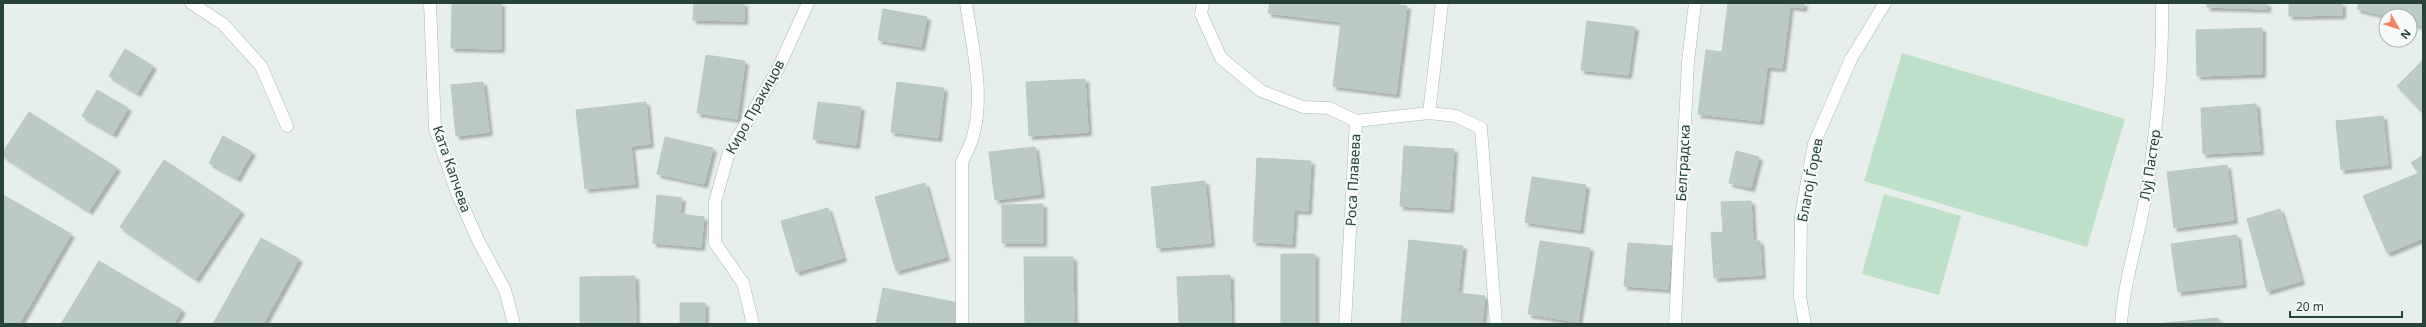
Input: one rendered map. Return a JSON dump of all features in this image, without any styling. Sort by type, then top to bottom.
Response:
[{"type":"street","points":[[191,3],[223,24],[261,66],[287,126]]},
{"type":"street","name":"Ката Капчева","points":[[430,3],[435,128],[457,193],[479,242],[505,290],[514,324]]},
{"type":"street","name":"Киро Пракицов","points":[[753,324],[743,283],[715,243],[715,202],[729,152],[777,71],[808,3]]},
{"type":"street","points":[[962,324],[962,162],[973,137],[978,110],[977,81],[966,3]]},
{"type":"street","points":[[1203,3],[1201,14],[1221,58],[1261,91],[1303,107],[1329,108],[1356,121]]},
{"type":"street","points":[[1429,113],[1442,3]]},
{"type":"street","name":"Белградска","points":[[1675,324],[1688,62],[1695,3]]},
{"type":"street","name":"Благој Ѓорев","points":[[1805,324],[1800,297],[1801,216],[1814,144],[1851,59],[1885,3]]},
{"type":"street","name":"Луј Пастер","points":[[2121,324],[2122,304],[2146,194],[2157,119],[2163,51],[2162,3]]},
{"type":"street","name":"Роса Плавева","points":[[1345,324],[1356,121],[1429,113],[1456,116],[1481,128],[1496,324]]},
{"type":"green space","points":[[1902,53],[2125,119],[2087,247],[1864,181]]},
{"type":"green space","points":[[1884,194],[1961,216],[1939,295],[1862,274]]},
{"type":"building","points":[[452,3],[501,3],[501,49],[451,48]]},
{"type":"building","points":[[694,3],[744,3],[744,21],[693,20]]},
{"type":"building","points":[[1270,3],[1386,3],[1407,6],[1396,94],[1333,86],[1341,22],[1268,13]]},
{"type":"building","points":[[1728,3],[1804,3],[1803,8],[1790,6],[1782,68],[1767,67],[1760,121],[1698,114],[1706,50],[1722,52]]},
{"type":"building","points":[[2207,3],[2267,3],[2267,9],[2207,7]]},
{"type":"building","points":[[2289,3],[2342,3],[2342,15],[2289,16]]},
{"type":"building","points":[[2359,3],[2423,3],[2422,26],[2418,25],[2418,8],[2378,8],[2378,14],[2357,9]]},
{"type":"building","points":[[883,9],[927,17],[921,47],[878,40]]},
{"type":"building","points":[[1587,21],[1635,27],[1628,75],[1581,70]]},
{"type":"building","points":[[2262,28],[2262,74],[2197,76],[2196,30]]},
{"type":"building","points":[[125,49],[153,66],[137,93],[109,76]]},
{"type":"building","points":[[706,55],[745,61],[737,119],[697,113]]},
{"type":"building","points":[[2423,60],[2423,113],[2397,86]]},
{"type":"building","points":[[1085,79],[1088,132],[1029,136],[1026,82]]},
{"type":"building","points":[[483,82],[489,132],[456,136],[451,85]]},
{"type":"building","points":[[897,82],[944,88],[938,138],[891,132]]},
{"type":"building","points":[[97,90],[128,108],[113,134],[82,116]]},
{"type":"building","points":[[646,102],[650,144],[631,146],[635,184],[585,189],[576,110]]},
{"type":"building","points":[[818,102],[861,107],[856,145],[813,139]]},
{"type":"building","points":[[2256,104],[2260,151],[2203,154],[2201,108]]},
{"type":"building","points":[[29,112],[117,168],[89,211],[3,156],[3,152]]},
{"type":"building","points":[[2383,116],[2388,165],[2341,170],[2336,121]]},
{"type":"building","points":[[223,136],[252,152],[237,178],[209,163]]},
{"type":"building","points":[[665,137],[713,148],[704,184],[657,174]]},
{"type":"building","points":[[1404,146],[1454,149],[1450,209],[1400,206]]},
{"type":"building","points":[[1035,147],[1041,194],[995,200],[989,152]]},
{"type":"building","points":[[1736,151],[1759,157],[1751,188],[1729,183]]},
{"type":"building","points":[[2423,155],[2423,179],[2411,163]]},
{"type":"building","points":[[1257,158],[1311,161],[1308,211],[1294,210],[1292,244],[1253,242]]},
{"type":"building","points":[[164,160],[241,211],[196,279],[120,227]]},
{"type":"building","points":[[2227,165],[2234,220],[2174,228],[2167,172]]},
{"type":"building","points":[[2419,173],[2423,183],[2423,238],[2387,253],[2363,196]]},
{"type":"building","points":[[1532,177],[1586,185],[1580,230],[1525,222]]},
{"type":"building","points":[[1205,181],[1211,243],[1157,248],[1151,187]]},
{"type":"building","points":[[925,183],[946,257],[896,271],[875,197]]},
{"type":"building","points":[[3,195],[71,234],[19,324],[3,324]]},
{"type":"building","points":[[657,195],[682,198],[680,214],[704,217],[701,247],[653,243]]},
{"type":"building","points":[[1751,201],[1753,241],[1760,241],[1762,275],[1714,278],[1711,233],[1723,232],[1721,202]]},
{"type":"building","points":[[1043,204],[1043,243],[1002,243],[1002,205]]},
{"type":"building","points":[[828,208],[843,258],[796,272],[781,221]]},
{"type":"building","points":[[2280,209],[2301,281],[2267,291],[2247,219]]},
{"type":"building","points":[[2237,235],[2243,284],[2178,292],[2171,244]]},
{"type":"building","points":[[261,238],[299,259],[263,324],[213,324]]},
{"type":"building","points":[[1409,240],[1463,246],[1458,293],[1485,296],[1482,324],[1401,324]]},
{"type":"building","points":[[1540,241],[1590,248],[1578,322],[1528,314]]},
{"type":"building","points":[[1628,243],[1672,246],[1668,289],[1624,286]]},
{"type":"building","points":[[1281,254],[1315,254],[1315,324],[1281,324]]},
{"type":"building","points":[[1024,257],[1073,257],[1074,324],[1025,324]]},
{"type":"building","points":[[99,261],[182,310],[173,324],[61,324]]},
{"type":"building","points":[[1230,275],[1231,324],[1179,324],[1177,277]]},
{"type":"building","points":[[635,276],[636,324],[580,324],[580,277]]},
{"type":"building","points":[[883,288],[959,303],[955,324],[876,324]]},
{"type":"building","points":[[680,303],[705,303],[705,324],[680,324]]},
{"type":"building","points":[[2218,318],[2219,324],[2155,324]]}]
